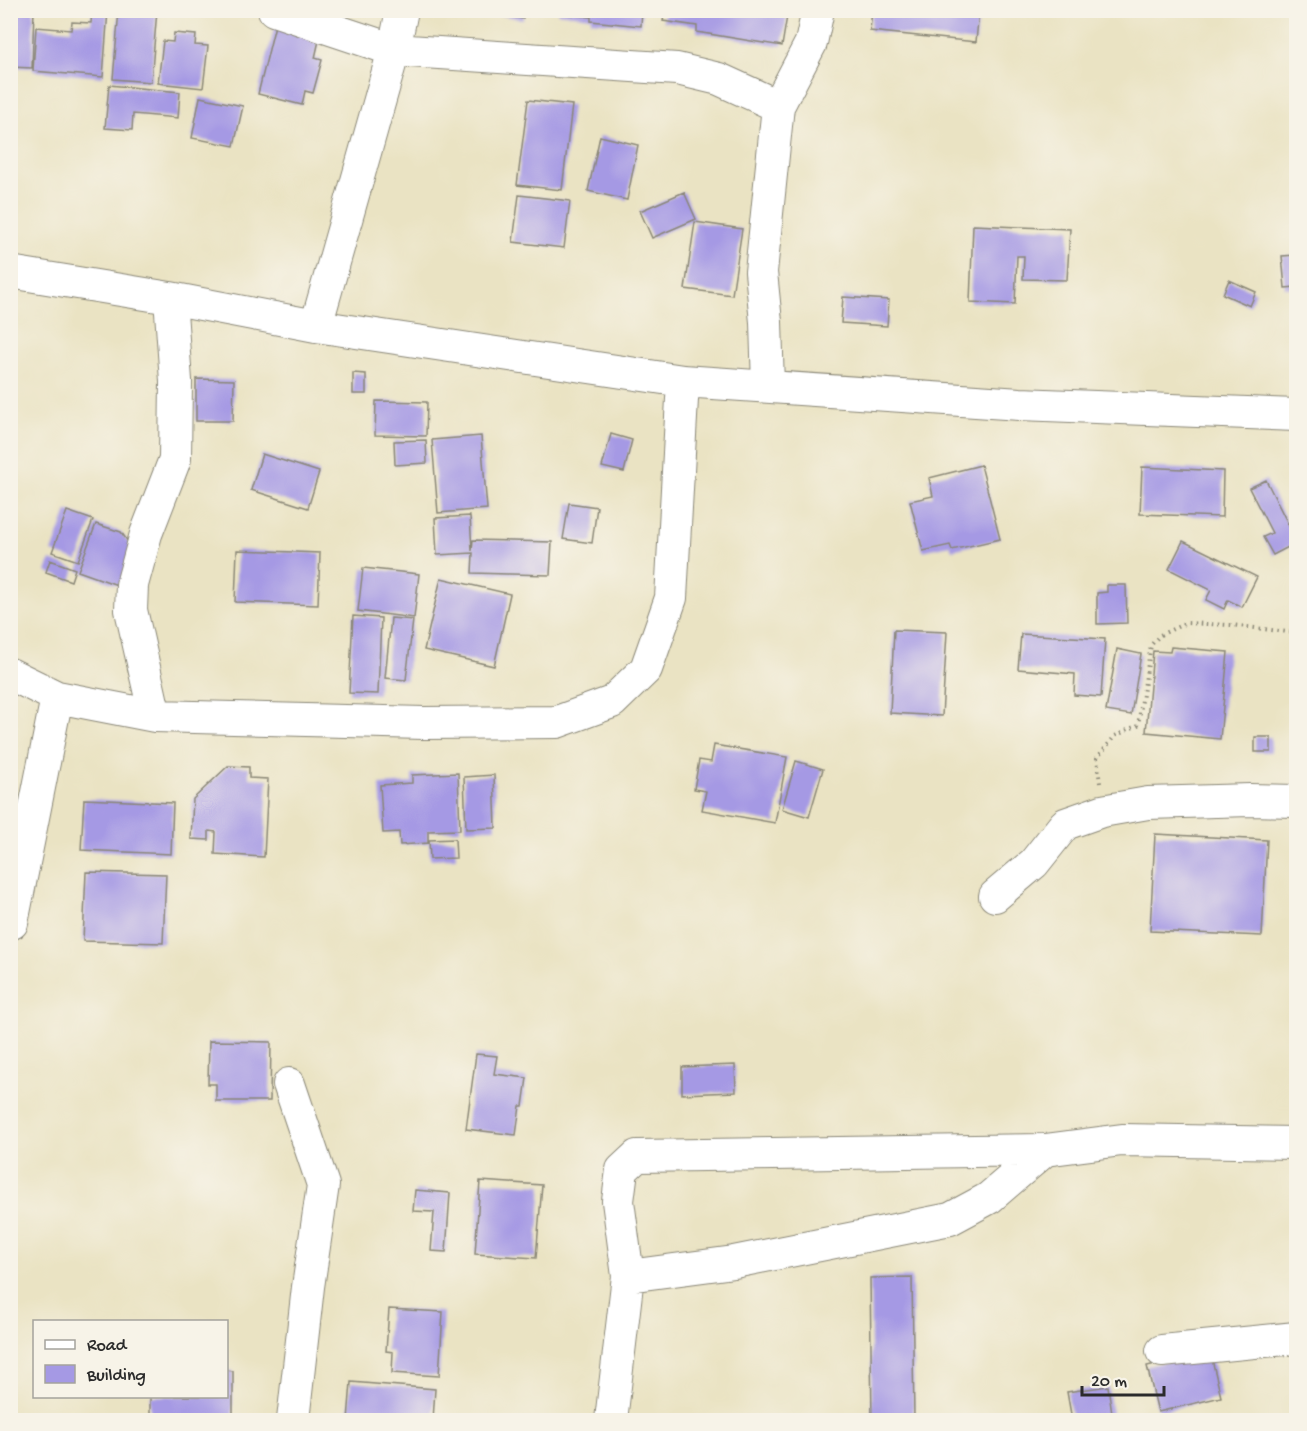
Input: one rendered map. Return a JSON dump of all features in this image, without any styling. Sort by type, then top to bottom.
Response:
[{"type":"street","points":[[273,10],[394,50],[677,69],[719,79],[778,106]]},
{"type":"street","points":[[316,326],[394,50],[402,10]]},
{"type":"street","points":[[768,386],[766,322],[761,272],[778,106],[811,43],[818,10]]},
{"type":"street","points":[[10,272],[170,298],[316,326],[683,381],[1020,404],[1296,415]]},
{"type":"street","points":[[155,716],[131,610],[132,585],[146,534],[175,459],[176,381],[170,298]]},
{"type":"street","points":[[10,674],[57,697],[155,716],[424,723],[557,722],[612,702],[646,669],[671,598],[683,381]]},
{"type":"street","points":[[12,923],[57,697]]},
{"type":"street","points":[[995,896],[1034,863],[1065,824],[1102,811],[1148,803],[1296,801]]},
{"type":"street","points":[[289,1084],[323,1185],[308,1287],[293,1420]]},
{"type":"street","points":[[611,1420],[628,1276],[618,1201],[622,1170],[637,1156],[1045,1150],[1122,1140],[1296,1143]]},
{"type":"street","points":[[628,1276],[734,1263],[950,1219],[989,1198],[1045,1150]]},
{"type":"street","points":[[1162,1352],[1296,1338]]},
{"type":"path","points":[[1102,811],[1097,758],[1115,736],[1138,725],[1151,645],[1160,634],[1186,623],[1231,625],[1296,633]]},
{"type":"building","points":[[10,10],[34,10],[32,68],[10,67]]},
{"type":"building","points":[[92,10],[108,10],[103,77],[33,71],[36,27],[71,30],[72,22],[91,23]]},
{"type":"building","points":[[119,10],[157,10],[151,82],[113,79]]},
{"type":"building","points":[[487,10],[524,10],[523,19],[487,13]]},
{"type":"building","points":[[558,10],[642,10],[641,26],[591,21],[591,17],[557,13]]},
{"type":"building","points":[[665,10],[788,10],[782,46],[697,32],[697,26],[663,21]]},
{"type":"building","points":[[872,10],[979,10],[976,42],[870,31]]},
{"type":"building","points":[[275,25],[320,36],[315,58],[322,60],[313,93],[305,91],[302,105],[258,94]]},
{"type":"building","points":[[174,33],[196,35],[195,45],[208,46],[203,88],[158,83],[163,41],[173,42]]},
{"type":"building","points":[[109,85],[180,92],[178,118],[133,114],[132,130],[105,128]]},
{"type":"building","points":[[200,97],[243,106],[234,146],[192,138]]},
{"type":"building","points":[[528,100],[572,105],[562,190],[517,185]]},
{"type":"building","points":[[600,136],[638,145],[627,200],[588,191]]},
{"type":"building","points":[[684,192],[696,219],[652,238],[640,211]]},
{"type":"building","points":[[519,195],[570,201],[564,248],[513,242]]},
{"type":"building","points":[[695,222],[742,229],[732,295],[685,289]]},
{"type":"building","points":[[973,225],[1070,229],[1067,280],[1023,279],[1024,256],[1017,256],[1015,304],[970,302]]},
{"type":"building","points":[[1296,255],[1296,287],[1285,288],[1282,256]]},
{"type":"building","points":[[1229,280],[1256,292],[1250,306],[1223,294]]},
{"type":"building","points":[[843,297],[889,300],[887,326],[841,323]]},
{"type":"building","points":[[353,373],[366,374],[366,394],[353,394]]},
{"type":"building","points":[[196,379],[234,380],[233,421],[196,421]]},
{"type":"building","points":[[376,401],[427,402],[426,436],[375,435]]},
{"type":"building","points":[[611,434],[632,440],[624,472],[602,467]]},
{"type":"building","points":[[481,436],[487,509],[438,513],[432,440]]},
{"type":"building","points":[[426,440],[427,463],[395,465],[394,441]]},
{"type":"building","points":[[262,454],[319,472],[308,508],[251,490]]},
{"type":"building","points":[[981,465],[1000,539],[952,550],[950,545],[923,551],[910,501],[933,496],[929,478]]},
{"type":"building","points":[[1142,467],[1223,471],[1222,517],[1140,514]]},
{"type":"building","points":[[1266,480],[1296,540],[1296,543],[1273,555],[1263,537],[1272,533],[1249,488]]},
{"type":"building","points":[[569,503],[597,507],[592,543],[563,539]]},
{"type":"building","points":[[67,511],[93,520],[78,561],[52,552]]},
{"type":"building","points":[[470,516],[472,551],[473,540],[552,542],[550,575],[472,573],[473,553],[437,555],[435,518]]},
{"type":"building","points":[[96,524],[121,532],[131,546],[120,586],[78,571]]},
{"type":"building","points":[[1183,541],[1257,577],[1242,607],[1228,600],[1224,609],[1206,600],[1211,590],[1169,569]]},
{"type":"building","points":[[237,550],[320,553],[318,605],[235,602]]},
{"type":"building","points":[[50,560],[75,569],[71,581],[46,572]]},
{"type":"building","points":[[363,568],[419,574],[414,618],[358,611]]},
{"type":"building","points":[[441,578],[510,594],[494,666],[424,650]]},
{"type":"building","points":[[1107,585],[1126,585],[1127,623],[1097,624],[1097,593],[1107,592]]},
{"type":"building","points":[[353,616],[381,618],[378,694],[349,693]]},
{"type":"building","points":[[391,618],[413,620],[406,680],[385,678]]},
{"type":"building","points":[[894,630],[947,632],[942,716],[890,713]]},
{"type":"building","points":[[1021,634],[1105,639],[1101,697],[1074,695],[1075,674],[1018,669]]},
{"type":"building","points":[[1171,647],[1228,652],[1220,739],[1146,732],[1153,651],[1170,652]]},
{"type":"building","points":[[1117,649],[1141,654],[1131,715],[1106,711]]},
{"type":"building","points":[[1255,737],[1271,737],[1271,752],[1255,752]]},
{"type":"building","points":[[714,745],[787,757],[775,823],[702,810],[706,791],[694,789],[699,760],[711,762]]},
{"type":"building","points":[[796,761],[823,769],[809,817],[782,809]]},
{"type":"building","points":[[228,766],[249,767],[249,778],[268,779],[264,857],[215,854],[216,832],[209,831],[209,840],[191,839],[193,799]]},
{"type":"building","points":[[458,773],[460,830],[428,831],[428,843],[400,845],[399,832],[383,833],[380,785],[412,783],[412,775]]},
{"type":"building","points":[[494,775],[496,828],[466,829],[464,777]]},
{"type":"building","points":[[84,799],[173,803],[171,854],[81,850]]},
{"type":"building","points":[[1155,834],[1267,840],[1262,936],[1150,931]]},
{"type":"building","points":[[455,839],[456,858],[430,859],[429,840]]},
{"type":"building","points":[[86,872],[166,874],[163,943],[83,941]]},
{"type":"building","points":[[209,1041],[271,1042],[270,1101],[216,1101],[216,1084],[208,1084]]},
{"type":"building","points":[[476,1054],[497,1056],[494,1074],[527,1078],[516,1135],[466,1129]]},
{"type":"building","points":[[735,1065],[736,1092],[682,1094],[682,1067]]},
{"type":"building","points":[[480,1181],[542,1185],[536,1258],[475,1254]]},
{"type":"building","points":[[415,1190],[450,1193],[446,1252],[431,1251],[434,1212],[413,1211]]},
{"type":"building","points":[[912,1277],[914,1420],[872,1420],[870,1278]]},
{"type":"building","points":[[389,1309],[443,1312],[439,1376],[392,1373],[393,1352],[386,1351]]},
{"type":"building","points":[[1210,1351],[1221,1397],[1158,1412],[1147,1366]]},
{"type":"building","points":[[228,1370],[233,1371],[233,1420],[150,1417],[150,1398],[228,1398]]},
{"type":"building","points":[[351,1382],[435,1389],[433,1420],[348,1420]]},
{"type":"building","points":[[1108,1386],[1112,1414],[1072,1420],[1067,1392]]}]
